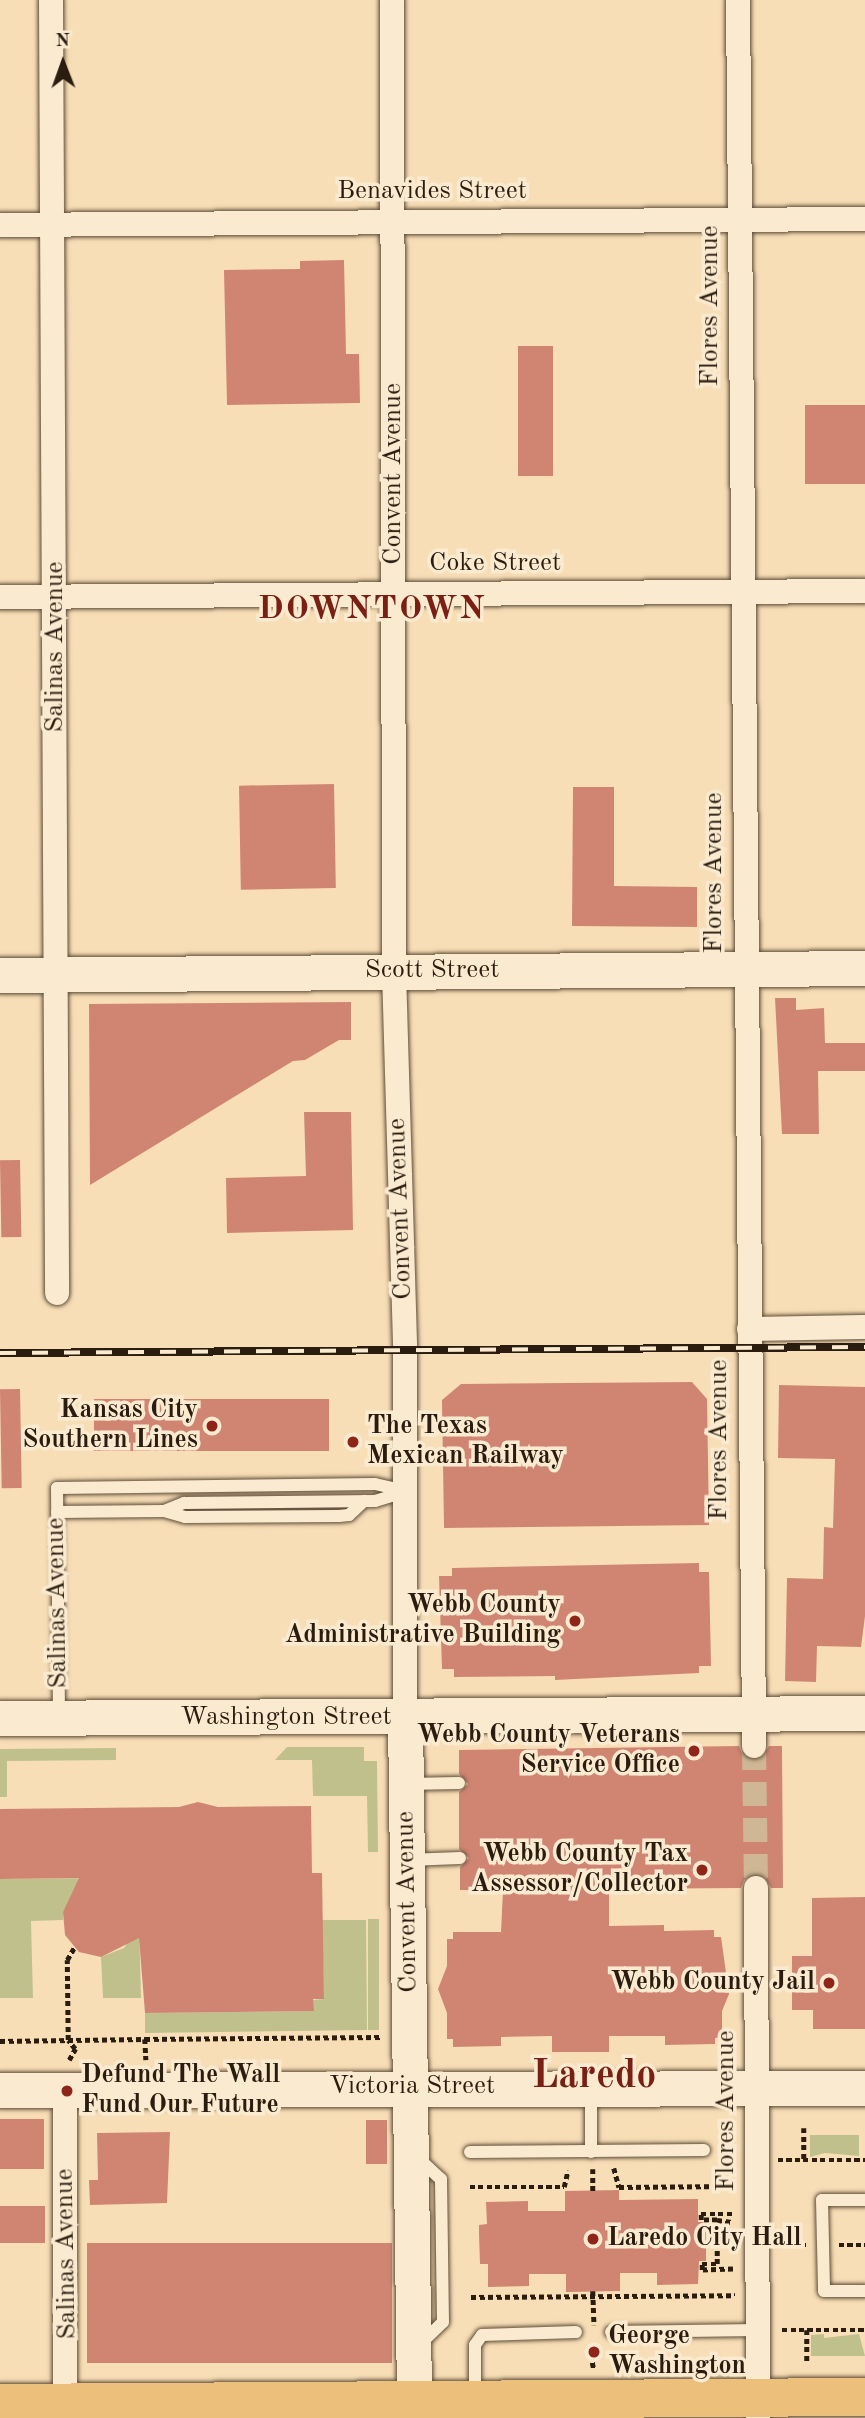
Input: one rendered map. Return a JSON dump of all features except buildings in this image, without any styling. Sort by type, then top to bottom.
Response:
[{"type":"main road","name":"Scott Street","points":[[0,975],[865,968]]},
{"type":"main road","name":"Washington Street","points":[[0,1718],[405,1718],[753,1730],[865,1713]]},
{"type":"main road","name":"Convent Avenue","points":[[405,1718],[414,2409]]},
{"type":"main road","name":"Victoria Street","points":[[0,2090],[67,2075],[411,2087],[865,2088]]},
{"type":"main road","points":[[0,2403],[65,2410],[414,2409],[475,2400],[758,2408],[865,2397]]},
{"type":"street","name":"Salinas Avenue","points":[[51,0],[58,975],[57,1293]]},
{"type":"street","name":"Convent Avenue","points":[[391,0],[394,972],[406,1491],[405,1718]]},
{"type":"street","name":"Flores Avenue","points":[[738,0],[753,1730]]},
{"type":"street","name":"Benavides Street","points":[[0,225],[865,219]]},
{"type":"street","name":"Coke Street","points":[[0,597],[865,591]]},
{"type":"street","points":[[749,1329],[865,1327]]},
{"type":"street","name":"Flores Avenue","points":[[756,1888],[757,2088],[767,2330],[758,2408]]},
{"type":"street","name":"Salinas Avenue","points":[[65,2410],[67,2075]]},
{"type":"lane","name":"Salinas Avenue","points":[[59,1718],[57,1488],[375,1484],[406,1491]]},
{"type":"lane","points":[[57,1512],[164,1511],[184,1503],[364,1502],[406,1491]]},
{"type":"lane","points":[[406,1784],[458,1783]]},
{"type":"lane","points":[[407,1860],[460,1858]]},
{"type":"lane","points":[[591,2087],[591,2152]]},
{"type":"lane","points":[[470,2152],[704,2150]]},
{"type":"lane","points":[[865,2200],[822,2200],[824,2291],[865,2291]]},
{"type":"lane","points":[[611,2332],[767,2330]]},
{"type":"lane","points":[[475,2400],[475,2345],[482,2335],[576,2332]]},
{"type":"path","points":[[67,2075],[75,2049],[68,2040],[67,1960],[74,1948]]},
{"type":"path","points":[[0,2041],[384,2037]]},
{"type":"path","points":[[145,2039],[146,2060]]},
{"type":"path","points":[[804,2128],[804,2160]]},
{"type":"path","points":[[775,2160],[865,2160]]},
{"type":"path","points":[[470,2187],[564,2186],[570,2168],[616,2169],[619,2187],[739,2186]]},
{"type":"path","points":[[593,2168],[593,2191]]},
{"type":"path","points":[[717,2220],[717,2264],[702,2264],[702,2270],[733,2270],[732,2219],[701,2220],[701,2214],[739,2214]]},
{"type":"path","points":[[706,2244],[733,2243]]},
{"type":"path","points":[[776,2245],[810,2245]]},
{"type":"path","points":[[839,2245],[865,2245]]},
{"type":"path","points":[[471,2297],[739,2295]]},
{"type":"path","points":[[767,2330],[865,2330]]},
{"type":"path","points":[[807,2330],[807,2363]]},
{"type":"path","points":[[593,2357],[600,2348],[594,2339]]},
{"type":"green space","points":[[287,1747],[364,1747],[364,1761],[377,1761],[378,1852],[368,1852],[367,1796],[313,1796],[312,1760],[275,1760]]},
{"type":"green space","points":[[116,1748],[116,1760],[7,1761],[7,1797],[0,1797],[0,1749]]},
{"type":"green space","points":[[98,1878],[63,1912],[63,1920],[31,1921],[33,1998],[0,1998],[0,1879]]},
{"type":"green space","points":[[368,1919],[379,1919],[379,2030],[368,2030]]},
{"type":"green space","points":[[322,1920],[366,1920],[367,2030],[145,2033],[145,2013],[313,2011],[313,2000],[324,1999]]},
{"type":"green space","points":[[139,1925],[141,1998],[103,1998],[101,1957],[124,1948]]},
{"type":"green space","points":[[810,2135],[859,2135],[859,2156],[825,2153],[810,2157]]},
{"type":"green space","points":[[824,2334],[824,2338],[859,2334],[865,2356],[811,2356],[811,2335]]},
{"type":"tunnel","points":[[754,1746],[756,1888]]},
{"type":"railway","points":[[0,1353],[865,1347]]},
{"type":"place","name":"Kansas City Southern Lines","points":[[212,1426]]},
{"type":"place","name":"The Texas Mexican Railway","points":[[353,1442]]},
{"type":"place","name":"Webb County Administrative Building","points":[[575,1621]]},
{"type":"place","name":"Webb County Veterans Service Office","points":[[694,1751]]},
{"type":"place","name":"Webb County Tax Assessor/Collector","points":[[702,1870]]},
{"type":"place","name":"Webb County Jail","points":[[829,1983]]},
{"type":"place","name":"Defund The Wall Fund Our Future","points":[[67,2091]]},
{"type":"place","name":"Laredo City Hall","points":[[593,2239]]},
{"type":"place","name":"George Washington","points":[[594,2352]]},
{"type":"district","name":"DOWNTOWN","points":[[372,610]]},
{"type":"district","name":"Laredo","points":[[594,2077]]}]
